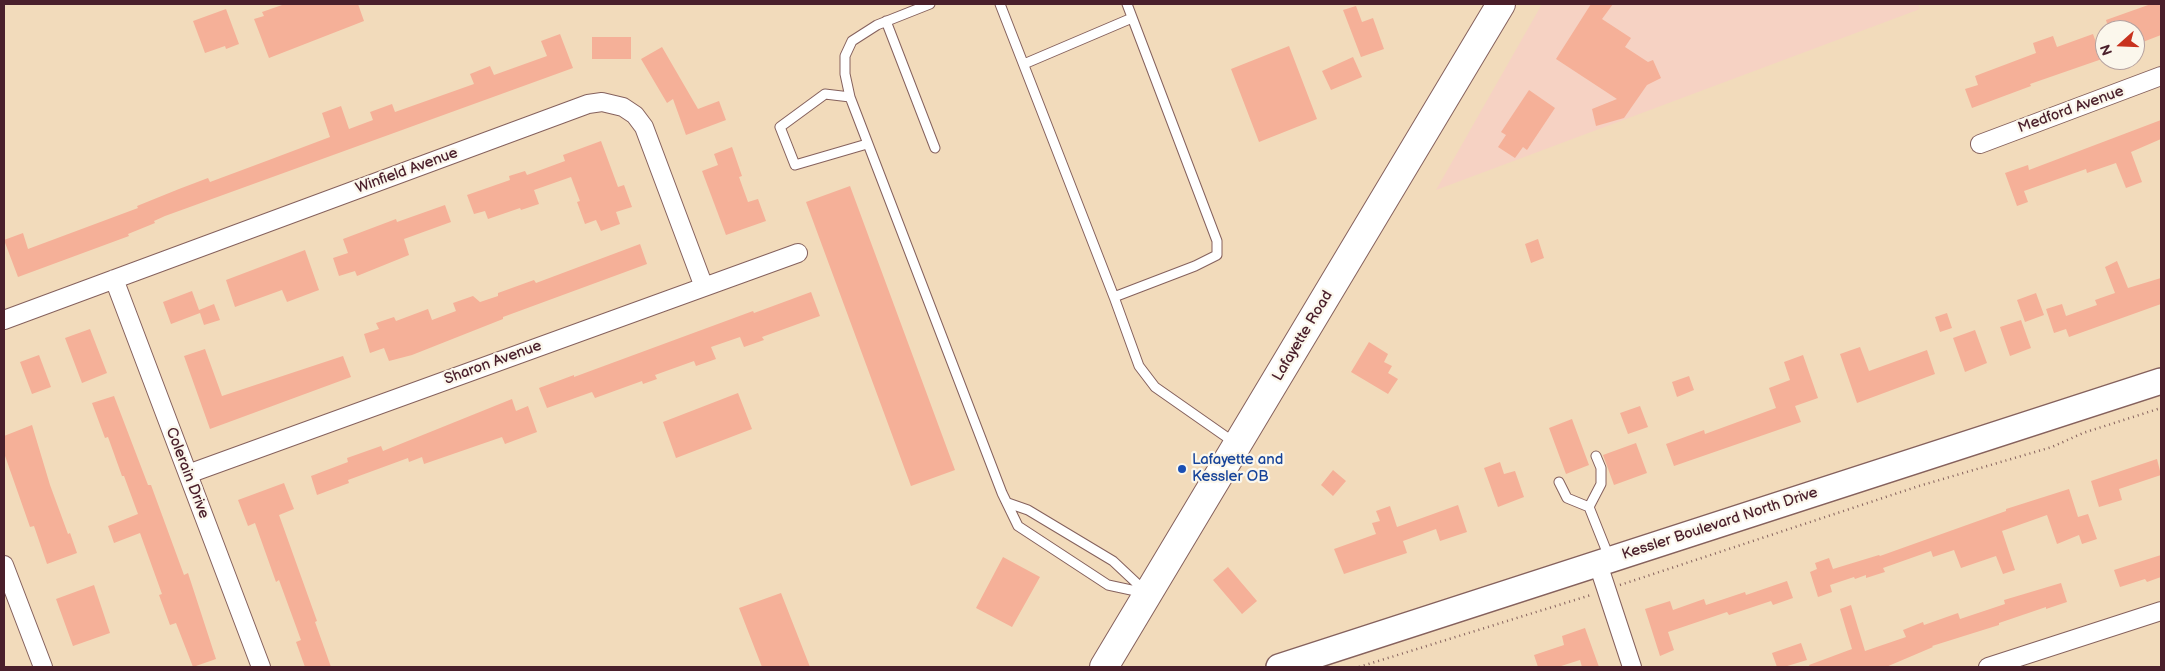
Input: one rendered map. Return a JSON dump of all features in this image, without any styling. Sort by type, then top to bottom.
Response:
[{"type":"main road","name":"Lafayette Road","points":[[1104,667],[1502,4]]},
{"type":"main road","name":"Kessler Boulevard North Drive","points":[[1279,667],[2161,381]]},
{"type":"street","name":"Medford Avenue","points":[[1980,144],[2161,76]]},
{"type":"street","name":"Winfield Avenue","points":[[4,320],[579,108],[602,102],[623,107],[635,115],[644,127],[704,286]]},
{"type":"street","name":"Sharon Avenue","points":[[188,474],[798,253]]},
{"type":"street","name":"Colerain Drive","points":[[114,279],[261,667]]},
{"type":"street","points":[[1604,562],[1606,590],[1632,667]]},
{"type":"street","points":[[4,565],[43,667]]},
{"type":"street","points":[[1988,667],[2161,611]]},
{"type":"lane","points":[[930,4],[886,22],[852,41],[845,56],[845,74],[850,97],[867,144],[1018,526],[1108,585],[1148,593]]},
{"type":"lane","points":[[1000,4],[1139,366],[1155,387],[1237,445]]},
{"type":"lane","points":[[1114,297],[1196,266],[1218,255],[1217,241],[1127,4]]},
{"type":"lane","points":[[1024,64],[1132,18]]},
{"type":"lane","points":[[886,22],[935,148]]},
{"type":"lane","points":[[850,97],[825,94],[780,127],[795,165],[867,144]]},
{"type":"lane","points":[[1596,456],[1601,468],[1601,484],[1590,507],[1604,562]]},
{"type":"lane","points":[[1559,482],[1567,498],[1590,507]]},
{"type":"lane","points":[[1008,504],[1028,510],[1113,561],[1148,593]]},
{"type":"path","points":[[1359,667],[1606,590],[1918,486],[2052,447],[2084,433],[2161,408]]},
{"type":"shaded area","points":[[1542,4],[1918,4],[1920,9],[1436,190]]},
{"type":"building","points":[[285,4],[358,4],[364,21],[269,58],[254,19],[264,16],[262,12]]},
{"type":"building","points":[[1591,4],[1613,4],[1602,19],[1631,38],[1625,47],[1648,62],[1653,60],[1661,78],[1647,85],[1624,118],[1596,126],[1592,109],[1617,99],[1556,59]]},
{"type":"building","points":[[2151,4],[2161,4],[2161,35],[2145,41],[2145,20],[2106,20]]},
{"type":"building","points":[[1356,6],[1362,22],[1373,18],[1384,49],[1361,57],[1343,10]]},
{"type":"building","points":[[226,9],[239,44],[226,49],[225,46],[205,53],[193,21]]},
{"type":"building","points":[[560,34],[573,68],[165,216],[154,221],[155,223],[128,234],[129,236],[18,277],[4,240],[23,233],[28,249],[138,208],[137,206],[208,178],[210,182],[330,137],[322,113],[341,106],[349,129],[373,120],[370,112],[392,104],[395,112],[474,84],[470,74],[490,66],[494,75],[547,56],[541,41]]},
{"type":"building","points":[[2093,34],[2095,40],[2095,61],[2030,84],[2031,86],[1972,108],[1965,89],[1978,85],[1975,76],[2036,53],[2033,43],[2053,36],[2057,47]]},
{"type":"building","points":[[592,37],[631,37],[631,59],[592,59]]},
{"type":"building","points":[[1289,46],[1317,119],[1259,142],[1231,69]]},
{"type":"building","points":[[662,47],[698,109],[719,101],[726,120],[686,135],[673,99],[667,103],[641,59]]},
{"type":"building","points":[[1353,57],[1362,77],[1331,90],[1322,71]]},
{"type":"building","points":[[1529,90],[1555,108],[1527,150],[1523,147],[1515,158],[1498,147],[1506,135],[1501,132]]},
{"type":"building","points":[[2161,120],[2161,139],[2131,152],[2142,182],[2126,188],[2116,163],[2087,173],[2086,169],[2024,191],[2028,202],[2017,206],[2005,173],[2028,165],[2029,170]]},
{"type":"building","points":[[601,141],[618,187],[624,185],[632,207],[616,212],[620,224],[601,231],[596,220],[585,224],[577,202],[580,201],[571,177],[534,190],[539,204],[521,210],[520,208],[488,219],[485,211],[474,214],[467,195],[510,180],[509,176],[525,171],[527,175],[565,161],[563,155]]},
{"type":"building","points":[[732,147],[742,176],[739,177],[748,202],[758,199],[766,221],[726,235],[702,171],[718,165],[714,154]]},
{"type":"building","points":[[850,186],[955,470],[911,486],[806,202]]},
{"type":"building","points":[[445,205],[451,222],[404,239],[409,255],[357,276],[355,271],[339,276],[333,258],[348,253],[343,239],[396,219],[397,222]]},
{"type":"building","points":[[1538,239],[1544,258],[1531,263],[1525,244]]},
{"type":"building","points":[[640,244],[647,264],[503,317],[503,319],[412,355],[389,361],[384,348],[370,353],[364,334],[379,329],[376,323],[394,317],[396,321],[428,309],[432,320],[456,311],[453,303],[473,296],[480,302],[498,296],[498,293],[534,280],[536,283]]},
{"type":"building","points":[[305,250],[319,290],[287,302],[282,290],[235,307],[226,280]]},
{"type":"building","points":[[2117,261],[2128,288],[2161,278],[2161,304],[2069,337],[2066,329],[2054,333],[2046,309],[2062,304],[2066,316],[2097,305],[2095,300],[2115,293],[2105,267]]},
{"type":"building","points":[[192,291],[199,310],[214,304],[220,320],[204,325],[200,313],[171,324],[163,302]]},
{"type":"building","points":[[811,292],[820,316],[762,337],[764,340],[744,347],[740,337],[711,347],[716,359],[696,366],[694,361],[655,375],[657,379],[643,384],[642,381],[595,398],[592,392],[547,408],[539,388],[753,311],[754,313]]},
{"type":"building","points":[[2036,293],[2044,315],[2025,322],[2017,300]]},
{"type":"building","points":[[1947,313],[1952,328],[1940,332],[1935,317]]},
{"type":"building","points":[[2021,320],[2031,348],[2010,356],[2000,327]]},
{"type":"building","points":[[90,329],[107,373],[82,383],[65,338]]},
{"type":"building","points":[[1975,330],[1987,363],[1965,372],[1953,338]]},
{"type":"building","points":[[1369,342],[1388,354],[1384,362],[1392,366],[1388,373],[1398,379],[1388,394],[1351,372]]},
{"type":"building","points":[[1860,347],[1869,371],[1927,350],[1935,374],[1857,403],[1840,354]]},
{"type":"building","points":[[205,349],[222,396],[343,356],[351,377],[210,429],[184,356]]},
{"type":"building","points":[[39,355],[51,387],[32,394],[20,362]]},
{"type":"building","points":[[1803,355],[1818,398],[1795,406],[1801,422],[1674,466],[1666,444],[1704,430],[1705,434],[1776,408],[1769,388],[1790,380],[1784,362]]},
{"type":"building","points":[[1689,376],[1694,390],[1677,397],[1672,382]]},
{"type":"building","points":[[738,393],[752,429],[676,458],[663,422]]},
{"type":"building","points":[[114,396],[148,485],[151,485],[184,575],[188,573],[216,659],[193,667],[176,623],[170,625],[159,595],[162,594],[140,533],[114,543],[108,526],[138,514],[108,437],[105,438],[92,403]]},
{"type":"building","points":[[512,399],[516,411],[528,406],[537,432],[505,444],[502,437],[424,464],[422,457],[409,462],[408,458],[348,480],[349,483],[317,495],[311,476],[348,462],[347,458],[381,446],[383,451]]},
{"type":"building","points":[[1640,406],[1648,427],[1628,434],[1620,413]]},
{"type":"building","points":[[1572,419],[1589,465],[1566,474],[1549,428]]},
{"type":"building","points":[[32,425],[50,485],[77,553],[47,564],[34,526],[30,527],[4,453],[4,436]]},
{"type":"building","points":[[1636,443],[1647,473],[1614,485],[1603,455]]},
{"type":"building","points":[[2157,459],[2161,475],[2119,489],[2122,500],[2099,507],[2091,481]]},
{"type":"building","points":[[1500,462],[1504,474],[1515,471],[1524,497],[1498,507],[1484,468]]},
{"type":"building","points":[[1333,470],[1346,481],[1333,496],[1321,485]]},
{"type":"building","points":[[284,483],[294,509],[279,515],[317,621],[315,622],[331,667],[305,667],[296,642],[301,640],[279,580],[276,582],[255,523],[248,526],[238,500]]},
{"type":"building","points":[[2069,489],[2078,517],[2088,514],[2097,539],[2082,544],[2079,535],[2057,544],[2047,515],[2002,531],[2015,570],[2003,574],[1996,556],[1961,568],[1954,550],[1933,557],[1931,551],[1883,568],[1885,572],[1866,578],[1866,575],[1855,579],[1854,577],[1830,585],[1832,592],[1818,597],[1810,572],[1817,569],[1815,563],[1829,558],[1833,569],[1880,556],[2006,511],[2006,509]]},
{"type":"building","points":[[1458,505],[1467,532],[1440,541],[1436,529],[1403,541],[1407,553],[1344,574],[1334,549],[1376,534],[1372,523],[1380,521],[1376,511],[1390,506],[1397,527]]},
{"type":"building","points":[[2161,555],[2161,577],[2147,582],[2145,579],[2120,587],[2114,570]]},
{"type":"building","points":[[1003,557],[1040,577],[1012,627],[976,608]]},
{"type":"building","points":[[1228,567],[1257,601],[1242,614],[1213,580]]},
{"type":"building","points":[[1787,581],[1793,598],[1773,605],[1771,601],[1729,615],[1727,612],[1668,632],[1674,650],[1660,656],[1645,609],[1670,601],[1673,610],[1704,599],[1706,605],[1745,592],[1746,595]]},
{"type":"building","points":[[2061,583],[2067,602],[2046,609],[2046,607],[1999,623],[1999,625],[1932,646],[1886,667],[1810,667],[1809,665],[1852,649],[1840,609],[1851,605],[1865,651],[1906,637],[1903,630],[1923,622],[1924,625],[1958,613],[1960,619],[2005,604],[2004,600]]},
{"type":"building","points":[[94,585],[110,633],[73,646],[56,599]]},
{"type":"building","points":[[781,593],[810,667],[762,667],[739,608]]},
{"type":"building","points":[[1585,628],[1599,667],[1582,667],[1580,660],[1558,667],[1538,667],[1534,655],[1564,645],[1562,636]]},
{"type":"building","points":[[1801,643],[1807,660],[1784,667],[1777,667],[1772,653]]},
{"type":"place","name":"Lafayette and Kessler OB","points":[[1182,469]]}]
